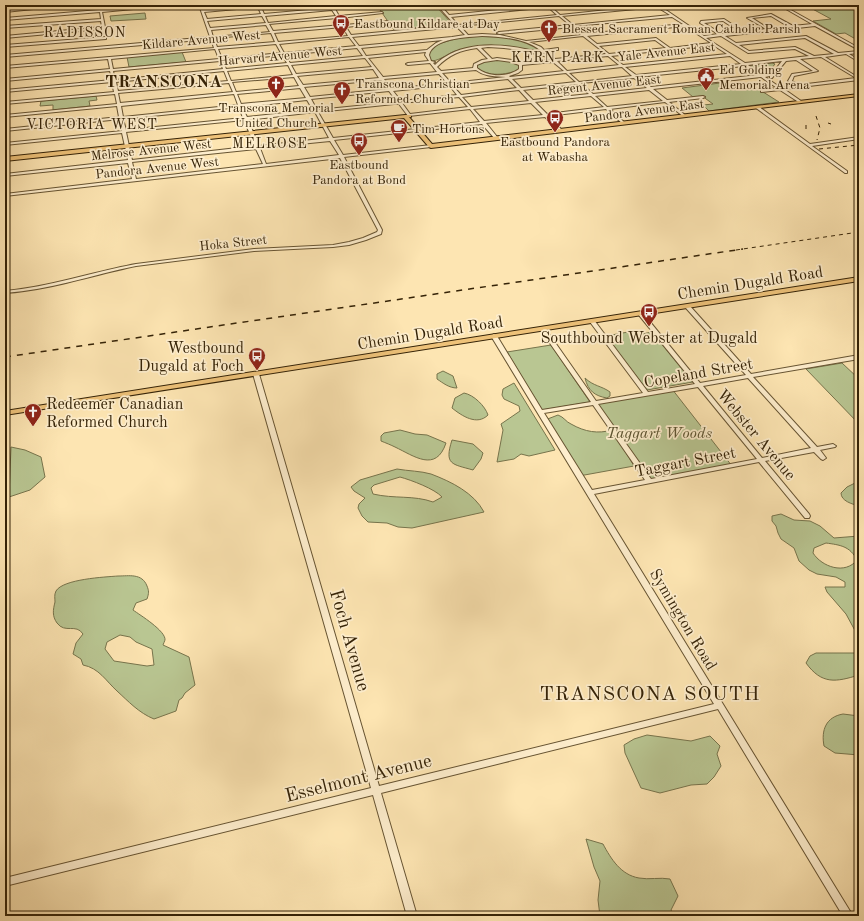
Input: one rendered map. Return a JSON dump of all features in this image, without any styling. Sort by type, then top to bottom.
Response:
[{"type":"main road","name":"Pandora Avenue East","points":[[431,146],[859,95]]},
{"type":"main road","points":[[5,159],[407,116],[431,146]]},
{"type":"main road","name":"Chemin Dugald Road","points":[[5,413],[859,279]]},
{"type":"street","points":[[37,8],[49,5]]},
{"type":"street","points":[[5,11],[70,5]]},
{"type":"street","points":[[100,5],[108,58],[134,180]]},
{"type":"street","points":[[5,19],[174,5]]},
{"type":"street","points":[[200,5],[234,93],[265,165]]},
{"type":"street","points":[[202,11],[278,5]]},
{"type":"street","points":[[331,5],[350,36],[407,116]]},
{"type":"street","points":[[206,20],[376,5]]},
{"type":"street","points":[[438,5],[467,36]]},
{"type":"street","points":[[458,5],[468,5]]},
{"type":"street","points":[[501,5],[508,10]]},
{"type":"street","points":[[448,16],[561,5]]},
{"type":"street","points":[[657,5],[800,102]]},
{"type":"street","name":"Kildare Avenue West","points":[[5,67],[277,43],[666,5]]},
{"type":"street","points":[[780,5],[859,51]]},
{"type":"street","points":[[259,6],[283,54],[342,157]]},
{"type":"street","points":[[548,6],[684,116]]},
{"type":"street","points":[[209,28],[382,13]]},
{"type":"street","points":[[769,30],[749,18],[771,15],[793,28]]},
{"type":"street","points":[[5,80],[456,38],[673,16]]},
{"type":"street","points":[[5,27],[102,20]]},
{"type":"street","points":[[744,32],[724,20],[701,22],[750,53],[795,48],[812,57]]},
{"type":"street","points":[[5,56],[388,22]]},
{"type":"street","points":[[527,42],[686,25]]},
{"type":"street","points":[[703,37],[815,25]]},
{"type":"street","points":[[5,36],[103,28]]},
{"type":"street","points":[[481,35],[506,37],[527,42],[542,50],[623,123]]},
{"type":"street","points":[[735,44],[806,37],[838,55]]},
{"type":"street","points":[[5,46],[105,38]]},
{"type":"street","points":[[456,38],[434,45],[428,51],[428,58],[496,138]]},
{"type":"street","points":[[596,45],[656,39],[670,49]]},
{"type":"street","points":[[476,69],[475,66],[477,63],[490,59],[508,60],[520,64],[714,44]]},
{"type":"street","points":[[435,67],[446,56],[479,48],[506,47],[533,51],[548,56]]},
{"type":"street","points":[[479,48],[490,59]]},
{"type":"street","points":[[533,51],[557,49]]},
{"type":"street","name":"Harvard Avenue West","points":[[5,91],[428,51]]},
{"type":"street","points":[[5,144],[520,90],[838,55],[859,51]]},
{"type":"street","name":"Yale Avenue East","points":[[5,130],[390,91],[507,77],[730,54]]},
{"type":"street","points":[[846,54],[859,61]]},
{"type":"street","points":[[822,56],[859,79]]},
{"type":"street","points":[[797,59],[816,71],[793,75],[790,80],[798,86]]},
{"type":"street","points":[[769,81],[772,75],[785,60]]},
{"type":"street","points":[[408,64],[440,61]]},
{"type":"street","points":[[773,62],[781,65]]},
{"type":"street","points":[[507,77],[522,68],[520,64]]},
{"type":"street","points":[[5,103],[374,68]]},
{"type":"street","points":[[5,116],[476,69],[488,74],[507,77],[560,131]]},
{"type":"street","name":"Regent Avenue East","points":[[407,116],[772,75]]},
{"type":"street","points":[[762,90],[859,79]]},
{"type":"street","name":"Melrose Avenue West","points":[[5,175],[332,140],[703,97]]},
{"type":"street","points":[[757,108],[846,172]]},
{"type":"street","points":[[809,145],[859,138]]},
{"type":"street","name":"Pandora Avenue West","points":[[5,195],[431,146]]},
{"type":"street","name":"Hoka Street","points":[[5,292],[63,284],[98,272],[137,265],[254,250],[305,249],[362,241],[379,233],[380,231],[342,157]]},
{"type":"street","points":[[687,306],[823,458]]},
{"type":"street","name":"Webster Avenue","points":[[640,313],[807,516]]},
{"type":"street","points":[[592,321],[647,394]]},
{"type":"street","points":[[543,329],[649,481]]},
{"type":"street","name":"Symington Road","points":[[494,336],[848,916]]},
{"type":"street","name":"Copeland Street","points":[[541,412],[859,357]]},
{"type":"street","name":"Foch Avenue","points":[[256,374],[412,916]]},
{"type":"street","points":[[5,413],[5,418]]},
{"type":"street","name":"Taggart Street","points":[[589,493],[834,446]]},
{"type":"street","name":"Esselmont Avenue","points":[[5,882],[719,706]]},
{"type":"green space","points":[[404,5],[435,5],[452,24],[394,30],[380,10],[405,7]]},
{"type":"green space","points":[[859,5],[859,41],[845,33],[836,34],[813,21],[831,19],[807,6]]},
{"type":"green space","points":[[145,13],[146,19],[111,21],[110,16]]},
{"type":"green space","name":"KERN PARK","points":[[475,36],[517,39],[525,41],[539,49],[530,50],[493,46],[464,49],[455,51],[432,61],[429,55],[431,50],[436,45]]},
{"type":"green space","points":[[182,52],[186,62],[129,67],[127,57]]},
{"type":"green space","points":[[490,60],[511,61],[518,64],[520,67],[519,70],[503,74],[486,73],[476,68],[477,64]]},
{"type":"green space","points":[[772,63],[775,64],[767,74],[761,74],[748,66]]},
{"type":"green space","points":[[720,83],[727,88],[752,85],[779,102],[709,111],[703,105],[713,104],[702,96],[693,97],[682,88]]},
{"type":"green space","points":[[96,96],[97,100],[89,101],[90,106],[53,110],[53,105],[40,106],[41,101]]},
{"type":"green space","points":[[628,332],[632,336],[652,332],[693,382],[647,390],[606,336]]},
{"type":"green space","points":[[551,345],[590,402],[542,410],[507,352]]},
{"type":"green space","points":[[842,363],[859,379],[859,424],[806,369]]},
{"type":"green space","points":[[443,371],[453,376],[457,388],[444,384],[437,379],[437,374]]},
{"type":"green space","points":[[585,378],[591,383],[610,392],[610,396],[607,398],[603,397],[590,390]]},
{"type":"green space","points":[[514,383],[555,450],[529,456],[521,454],[514,459],[497,462],[503,430],[501,424],[520,411],[519,406],[504,399],[502,395],[503,389]]},
{"type":"green space","name":"Taggart Woods","points":[[672,389],[732,466],[649,481],[616,436],[634,466],[579,476],[545,420],[558,415],[576,427],[586,430],[602,432],[612,430],[594,403]]},
{"type":"green space","points":[[464,393],[479,401],[488,415],[479,420],[474,420],[465,417],[452,408],[455,398]]},
{"type":"green space","points":[[400,430],[415,434],[427,435],[446,443],[442,452],[436,458],[424,460],[381,441],[381,436],[384,433]]},
{"type":"green space","points":[[452,440],[473,444],[483,453],[481,459],[473,470],[452,462],[449,454]]},
{"type":"green space","points":[[11,447],[25,450],[41,457],[45,477],[30,490],[9,497]]},
{"type":"green space","points":[[397,469],[431,474],[462,489],[480,505],[484,512],[412,528],[398,527],[387,523],[368,522],[362,516],[358,508],[359,504],[365,498],[354,491],[351,487],[360,480]],"holes":[[[400,477],[429,488],[442,497],[433,502],[419,498],[373,494],[371,488],[374,485]]]},
{"type":"green space","points":[[859,481],[859,506],[845,500],[841,496],[841,493],[847,487]]},
{"type":"green space","points":[[781,514],[794,520],[810,521],[820,526],[834,538],[859,536],[859,638],[846,614],[827,592],[825,587],[845,587],[845,582],[836,577],[817,574],[809,570],[799,561],[794,548],[781,539],[776,526],[772,521],[772,516]],"holes":[[[826,543],[848,549],[857,560],[852,565],[840,568],[822,562],[813,553],[814,548]]]},
{"type":"green space","points":[[112,576],[135,576],[139,577],[145,582],[148,591],[147,599],[136,603],[133,610],[161,632],[165,640],[163,645],[189,657],[195,685],[179,700],[176,711],[154,719],[139,710],[117,691],[102,675],[94,669],[83,665],[81,659],[73,654],[76,643],[83,634],[77,629],[63,628],[54,618],[53,613],[55,595],[56,591],[60,587],[75,581]],"holes":[[[120,635],[130,637],[136,642],[152,649],[154,665],[147,666],[114,661],[105,649],[107,642]]]},
{"type":"green space","points":[[816,653],[859,653],[859,675],[843,679],[830,680],[818,675],[806,663],[810,656]]},
{"type":"green space","points":[[843,714],[859,716],[859,755],[835,753],[824,746],[823,735],[826,725],[832,718]]},
{"type":"green space","points":[[647,735],[691,741],[710,736],[720,746],[717,754],[721,766],[714,777],[707,784],[691,785],[660,793],[641,788],[625,753],[624,745],[634,739]]},
{"type":"green space","points":[[586,839],[603,844],[617,866],[627,874],[643,879],[670,879],[678,896],[671,910],[674,916],[600,916],[598,900],[600,881],[594,867]]},
{"type":"railway","points":[[5,6],[11,5]]},
{"type":"railway","points":[[816,116],[820,128],[817,140]]},
{"type":"railway","points":[[806,125],[806,131]]},
{"type":"railway","points":[[819,149],[859,145]]},
{"type":"railway","points":[[736,250],[859,232]]},
{"type":"railway","points":[[5,357],[743,249]]},
{"type":"place","name":"Eastbound Kildare at Day","points":[[341,38]]},
{"type":"place","name":"Blessed Sacrament Roman Catholic Parish","points":[[549,43]]},
{"type":"place","name":"Ed Golding Memorial Arena","points":[[706,91]]},
{"type":"place","name":"Transcona Memorial United Church","points":[[276,99]]},
{"type":"place","name":"Transcona Christian Reformed Church","points":[[342,105]]},
{"type":"place","name":"Eastbound Pandora at Wabasha","points":[[555,133]]},
{"type":"place","name":"Tim Hortons","points":[[399,143]]},
{"type":"place","name":"Eastbound Pandora at Bond","points":[[359,156]]},
{"type":"place","name":"Southbound Webster at Dugald","points":[[649,327]]},
{"type":"place","name":"Westbound Dugald at Foch","points":[[257,371]]},
{"type":"place","name":"Redeemer Canadian Reformed Church","points":[[33,427]]},
{"type":"district","name":"RADISSON","points":[[85,32]]},
{"type":"district","name":"KERN PARK","points":[[558,57]]},
{"type":"district","name":"TRANSCONA","points":[[164,81]]},
{"type":"district","name":"VICTORIA WEST","points":[[92,124]]},
{"type":"district","name":"MELROSE","points":[[270,143]]},
{"type":"district","name":"TRANSCONA SOUTH","points":[[650,693]]}]
